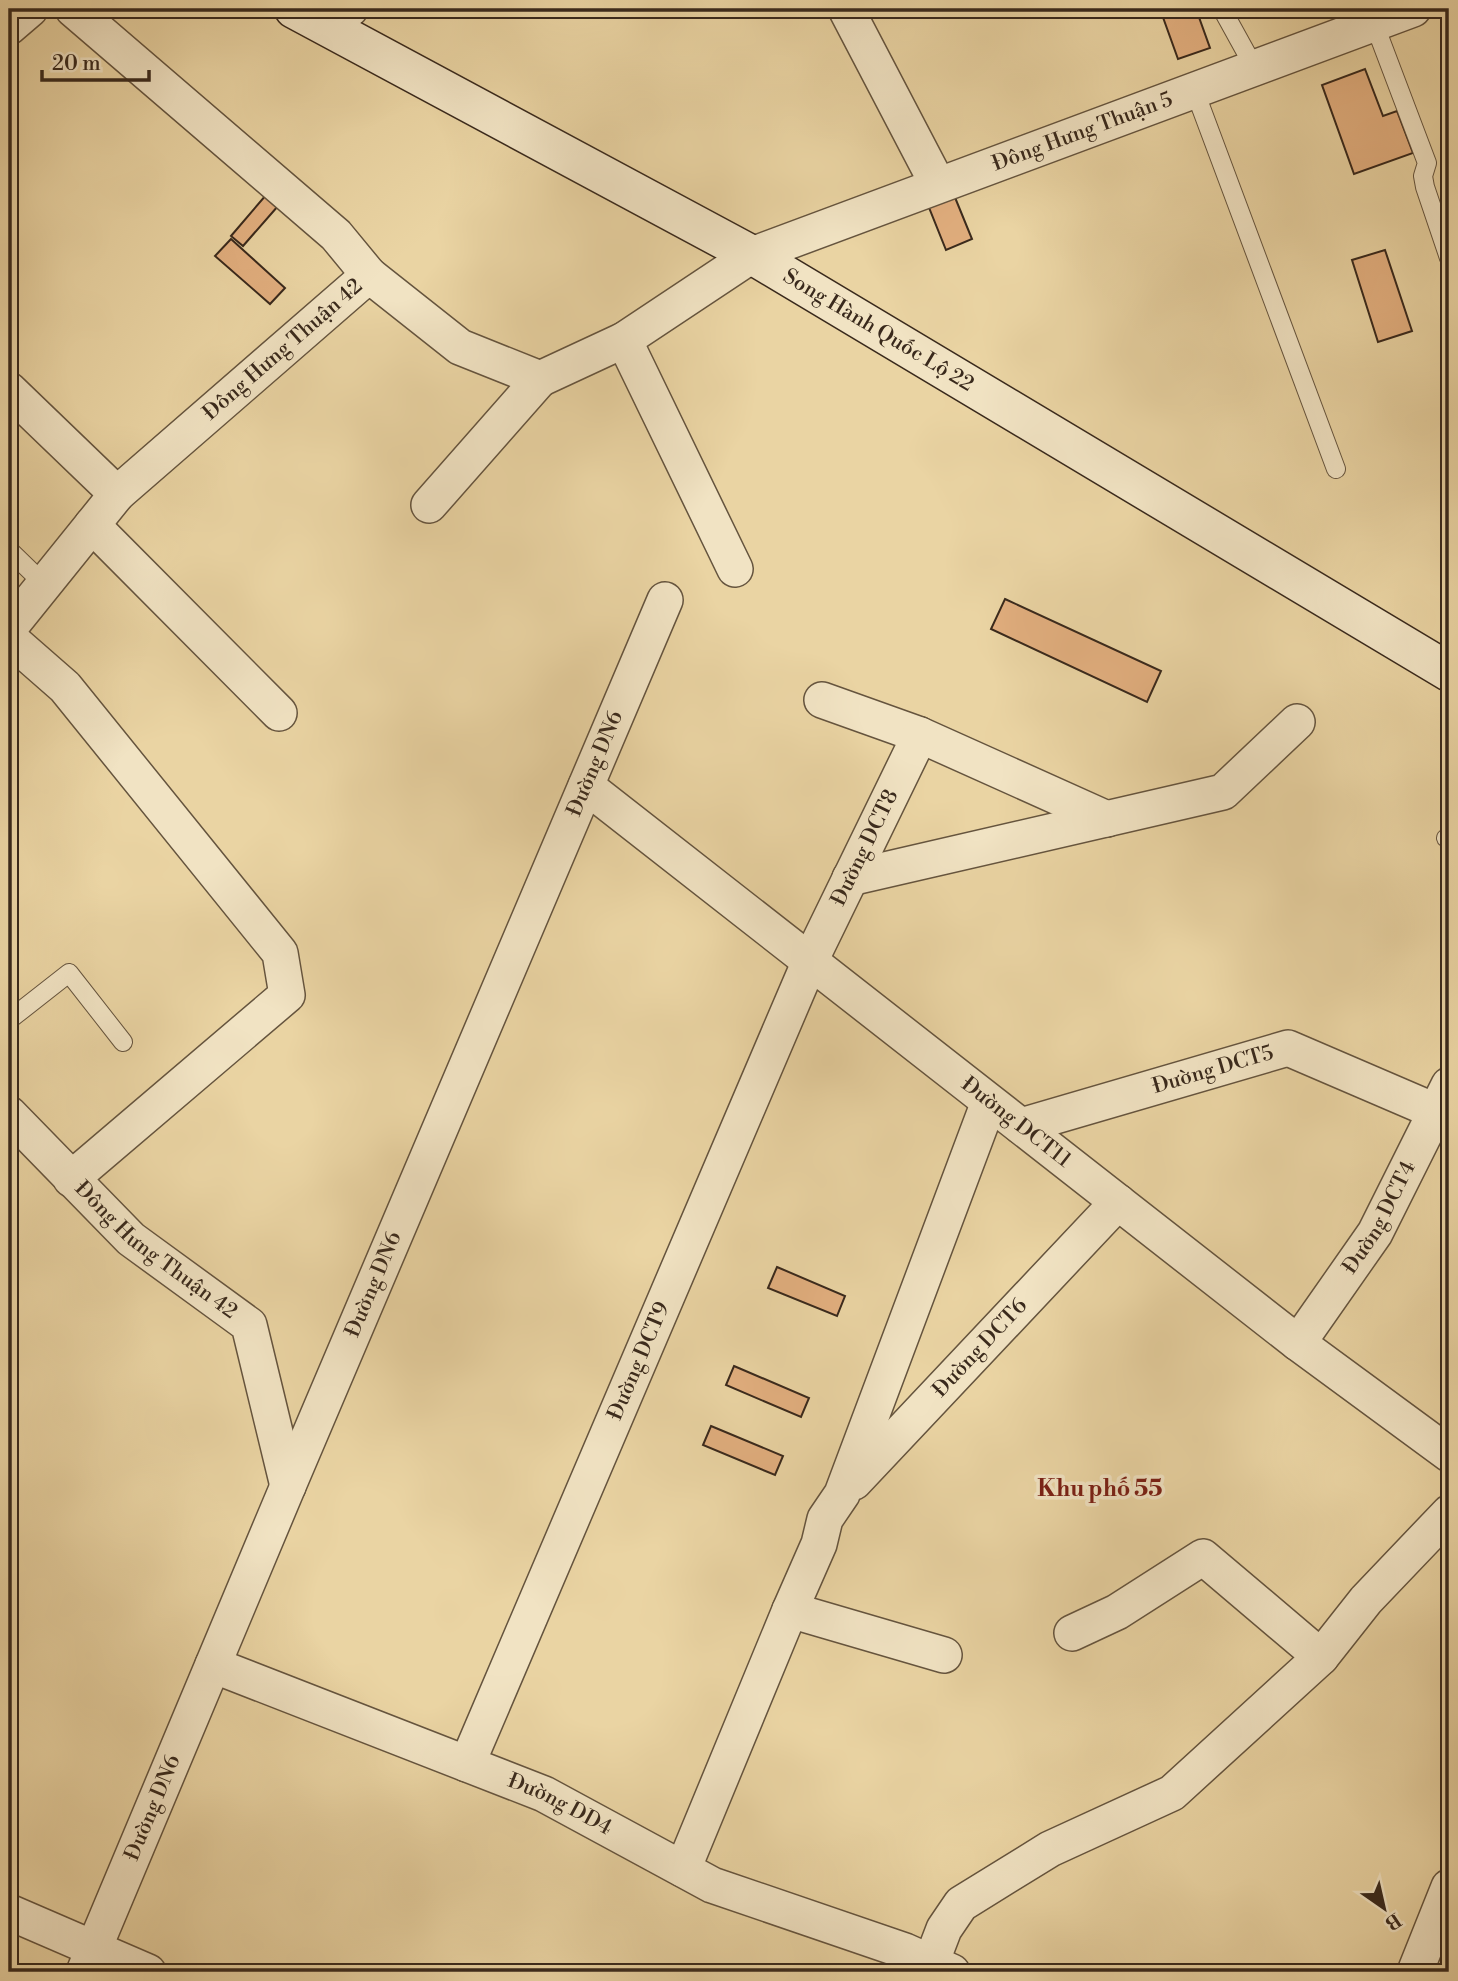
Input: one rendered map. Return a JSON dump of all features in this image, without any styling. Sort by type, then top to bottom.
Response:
[{"type":"street","points":[[9,27],[30,9]]},
{"type":"street","points":[[73,9],[336,236],[369,275]]},
{"type":"street","points":[[845,9],[938,185]]},
{"type":"street","name":"Đông Hưng Thuận 5","points":[[752,255],[1413,9]]},
{"type":"street","name":"Song Hành Quốc Lộ 22","points":[[322,14],[752,255],[1449,672]]},
{"type":"street","points":[[429,505],[540,379],[624,340],[752,255]]},
{"type":"street","name":"Đông Hưng Thuận 42","points":[[9,628],[117,494],[369,275],[460,347],[540,379]]},
{"type":"street","points":[[624,340],[735,569]]},
{"type":"street","points":[[9,390],[117,494]]},
{"type":"street","points":[[92,525],[279,713]]},
{"type":"street","name":"Đường DN6","points":[[89,1960],[665,600]]},
{"type":"street","points":[[9,638],[65,687],[280,953],[287,995],[71,1179]]},
{"type":"street","points":[[822,700],[920,735],[1107,819]]},
{"type":"street","points":[[850,878],[1223,792],[1297,722]]},
{"type":"street","name":"Đường DCT8","points":[[810,961],[920,735]]},
{"type":"street","name":"Đường DCT11","points":[[586,786],[1298,1343],[1449,1454]]},
{"type":"street","name":"Đường DCT9","points":[[467,1764],[810,961]]},
{"type":"street","name":"Đường DCT5","points":[[1021,1126],[1288,1048],[1443,1099]]},
{"type":"street","name":"Đường DCT4","points":[[1298,1343],[1375,1233],[1443,1099]]},
{"type":"street","points":[[683,1869],[818,1544],[825,1519],[842,1494],[989,1102]]},
{"type":"street","name":"Đông Hưng Thuận 42","points":[[9,1114],[131,1239],[249,1325],[288,1486]]},
{"type":"street","name":"Đường DCT6","points":[[842,1494],[1118,1202]]},
{"type":"street","points":[[921,1965],[961,1904],[1050,1849],[1172,1793],[1321,1657],[1366,1600],[1449,1513]]},
{"type":"street","points":[[1072,1633],[1117,1612],[1203,1558],[1321,1657]]},
{"type":"street","points":[[790,1610],[944,1655]]},
{"type":"street","name":"Đường DD4","points":[[213,1665],[544,1794],[712,1885],[921,1965]]},
{"type":"street","points":[[1415,1972],[1449,1887]]},
{"type":"street","points":[[9,1912],[89,1960],[148,1972]]},
{"type":"lane","points":[[1222,9],[1254,67]]},
{"type":"lane","points":[[1374,23],[1427,163],[1423,176],[1425,187],[1449,258]]},
{"type":"lane","points":[[1194,89],[1336,469]]},
{"type":"lane","points":[[9,550],[44,584]]},
{"type":"lane","points":[[9,1020],[69,973],[123,1042]]},
{"type":"building","points":[[1160,9],[1196,9],[1210,48],[1178,59]]},
{"type":"building","points":[[1365,69],[1383,116],[1397,111],[1413,153],[1354,174],[1322,85]]},
{"type":"building","points":[[266,195],[278,206],[243,246],[231,236]]},
{"type":"building","points":[[954,195],[972,239],[946,250],[928,205]]},
{"type":"building","points":[[231,239],[285,288],[270,304],[215,256]]},
{"type":"building","points":[[1385,250],[1412,331],[1378,342],[1352,260]]},
{"type":"building","points":[[1005,599],[1161,671],[1147,702],[991,629]]},
{"type":"building","points":[[777,1267],[845,1296],[837,1316],[768,1288]]},
{"type":"building","points":[[734,1366],[809,1398],[801,1417],[726,1385]]},
{"type":"building","points":[[711,1426],[783,1456],[775,1475],[703,1445]]},
{"type":"district","name":"Khu phố 55","points":[[1100,1489]]}]
